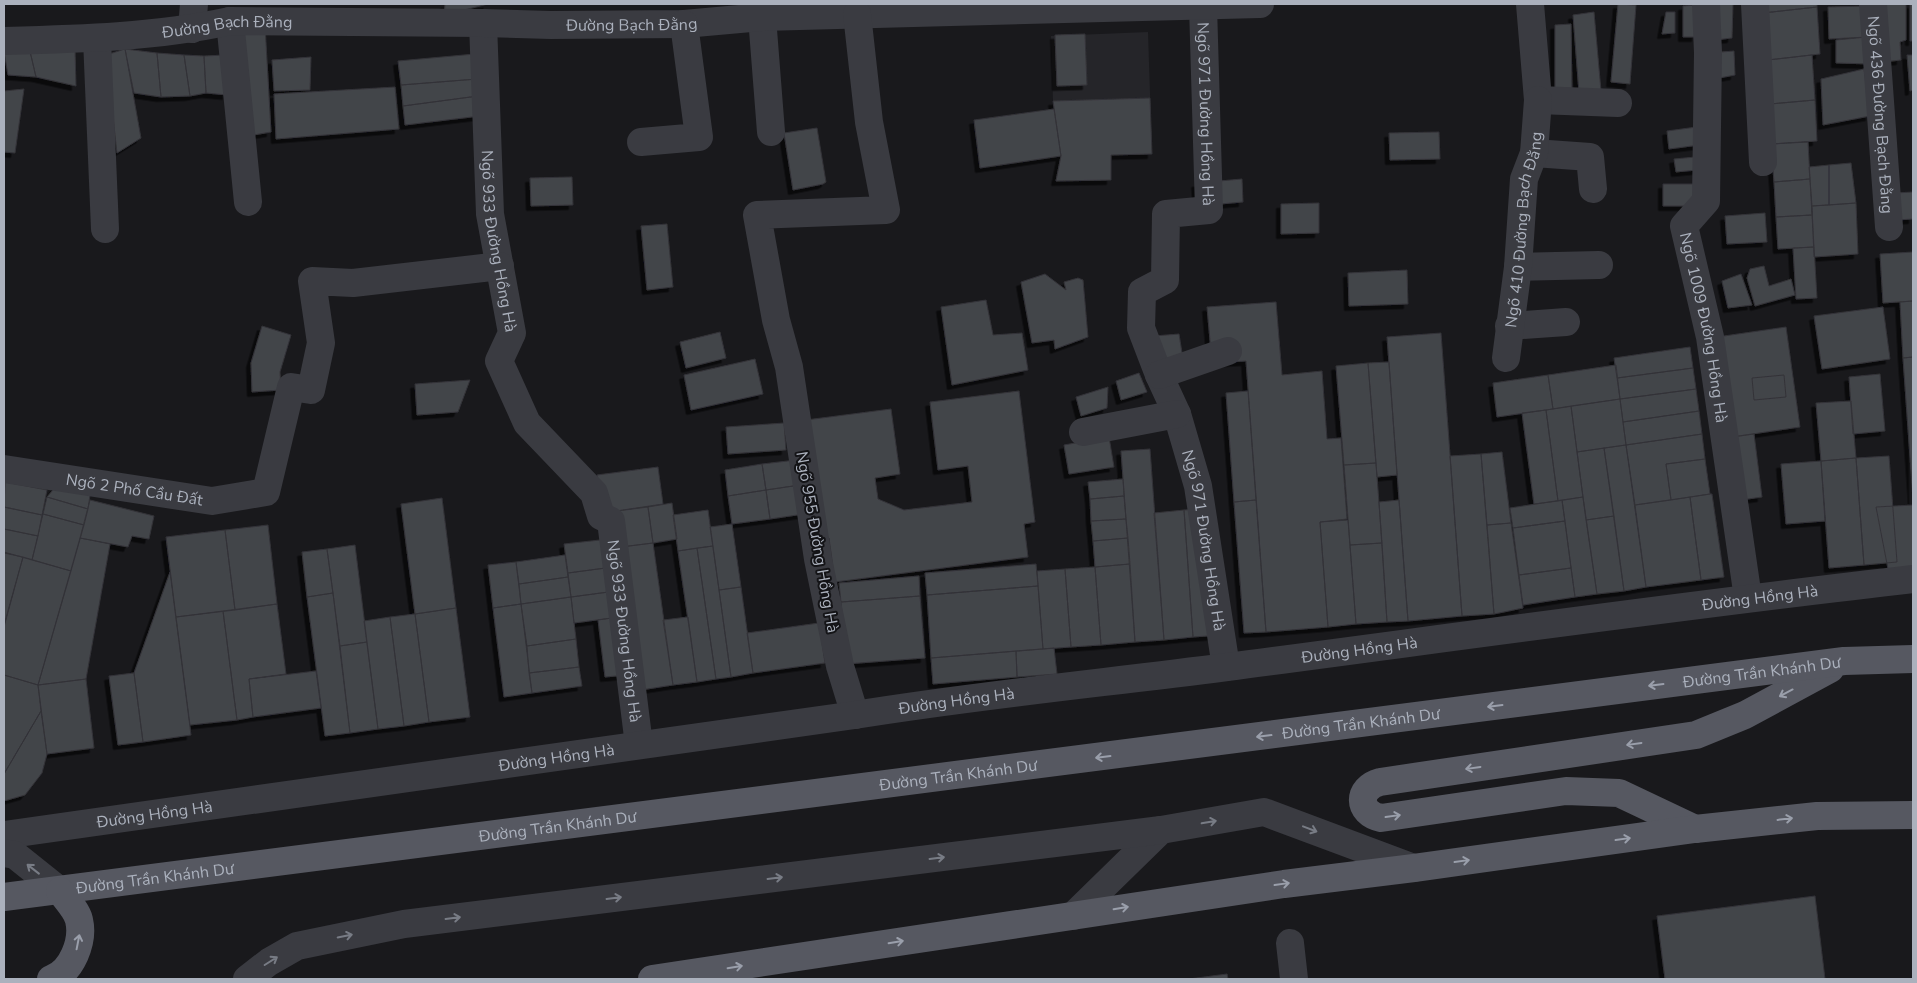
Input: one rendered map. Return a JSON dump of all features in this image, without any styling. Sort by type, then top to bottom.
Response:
[{"type":"main road","name":"Đường Trần Khánh Dư","points":[[4,897],[1844,661],[1913,659]]},
{"type":"main road","points":[[1695,830],[1619,793],[1566,791],[1381,818],[1368,814],[1362,803],[1363,795],[1367,788],[1372,784],[1380,782],[1696,735],[1745,715],[1844,661]]},
{"type":"main road","points":[[652,979],[1284,884],[1695,830],[1817,816],[1913,815]]},
{"type":"main road","points":[[51,979],[70,964],[80,942],[79,920],[60,891]]},
{"type":"street","name":"Đường Bạch Đằng","points":[[4,42],[97,39],[193,16],[230,21],[483,23],[552,15],[684,24],[762,17],[857,14],[906,8],[1260,4]]},
{"type":"street","name":"Ngõ 410 Đường Bạch Đằng","points":[[1506,358],[1518,267],[1524,179],[1534,153],[1538,100],[1530,4]]},
{"type":"street","name":"Ngõ 1009 Đường Hồng Hà","points":[[1706,4],[1708,53],[1706,201],[1684,226],[1710,337],[1748,598]]},
{"type":"street","points":[[1755,4],[1763,162]]},
{"type":"street","name":"Ngõ 436 Đường Bạch Đằng","points":[[1873,4],[1889,227]]},
{"type":"street","name":"Ngõ 971 Đường Hồng Hà","points":[[1203,6],[1209,210],[1166,214],[1165,280],[1142,292],[1141,328],[1159,375],[1177,414],[1198,486],[1226,667]]},
{"type":"street","name":"Ngõ 955 Đường Hồng Hà","points":[[855,715],[840,666],[818,559],[789,367],[776,320],[757,214],[886,210],[869,122],[857,14]]},
{"type":"street","points":[[762,17],[771,132]]},
{"type":"street","points":[[230,21],[248,202]]},
{"type":"street","name":"Ngõ 933 Đường Hồng Hà","points":[[483,23],[490,214],[512,333],[499,361],[527,423],[594,493],[601,516],[611,521],[639,745]]},
{"type":"street","points":[[641,142],[698,138],[684,24]]},
{"type":"street","points":[[97,39],[104,229]]},
{"type":"street","points":[[1538,100],[1618,103]]},
{"type":"street","points":[[1534,153],[1590,157],[1593,189]]},
{"type":"street","points":[[1518,267],[1599,265]]},
{"type":"street","name":"Ngõ 2 Phố Cầu Đất","points":[[4,469],[212,501],[266,492],[291,387],[311,390],[321,343],[312,281],[353,283],[500,266]]},
{"type":"street","points":[[1509,326],[1566,322]]},
{"type":"street","points":[[1159,375],[1228,351]]},
{"type":"street","points":[[1082,432],[1177,414]]},
{"type":"street","name":"Đường Hồng Hà","points":[[4,835],[913,706],[1748,598],[1913,579]]},
{"type":"street","points":[[247,979],[269,962],[297,946],[404,924],[1161,830],[1264,812],[1414,868]]},
{"type":"street","points":[[1073,916],[1161,830]]},
{"type":"street","points":[[4,853],[15,855],[60,891]]},
{"type":"street","points":[[1290,943],[1294,979]]},
{"type":"shaded area","points":[[1148,32],[1152,154],[1111,155],[1111,180],[1056,181],[1061,156],[1053,101],[1051,36]]},
{"type":"building","points":[[445,4],[488,4],[444,15]]},
{"type":"building","points":[[1618,4],[1636,5],[1630,84],[1611,82]]},
{"type":"building","points":[[1709,4],[1733,4],[1732,38],[1707,41]]},
{"type":"building","points":[[1762,4],[1817,4],[1817,7],[1763,13]]},
{"type":"building","points":[[1878,4],[1906,4],[1906,40],[1900,42],[1901,60],[1883,62]]},
{"type":"building","points":[[1910,4],[1913,4],[1913,41],[1910,41]]},
{"type":"building","points":[[1697,5],[1696,37],[1683,37],[1683,6]]},
{"type":"building","points":[[1866,6],[1867,37],[1829,39],[1828,7]]},
{"type":"building","points":[[1817,7],[1820,54],[1768,60],[1763,13]]},
{"type":"building","points":[[1594,12],[1601,91],[1579,93],[1573,15]]},
{"type":"building","points":[[1666,12],[1675,12],[1675,33],[1662,34]]},
{"type":"building","points":[[1571,24],[1572,93],[1555,93],[1555,25]]},
{"type":"building","points":[[265,25],[271,132],[248,136],[237,27]]},
{"type":"building","points":[[1085,34],[1087,85],[1057,86],[1055,35]]},
{"type":"building","points":[[1867,37],[1870,64],[1836,63],[1836,40]]},
{"type":"building","points":[[29,47],[36,77],[8,75],[4,51]]},
{"type":"building","points":[[29,47],[75,49],[76,86],[36,77]]},
{"type":"building","points":[[125,49],[141,138],[117,153],[106,55]]},
{"type":"building","points":[[125,49],[157,53],[161,97],[134,93]]},
{"type":"building","points":[[1734,51],[1735,75],[1714,79],[1708,53]]},
{"type":"building","points":[[157,53],[184,55],[190,96],[161,97]]},
{"type":"building","points":[[475,54],[477,79],[401,85],[398,61]]},
{"type":"building","points":[[184,55],[204,56],[206,93],[190,96]]},
{"type":"building","points":[[224,55],[227,95],[206,93],[204,56]]},
{"type":"building","points":[[1812,55],[1815,100],[1770,104],[1768,60]]},
{"type":"building","points":[[1907,55],[1913,55],[1913,90],[1910,91]]},
{"type":"building","points":[[311,57],[310,90],[274,91],[272,60]]},
{"type":"building","points":[[1864,69],[1870,116],[1823,125],[1821,79]]},
{"type":"building","points":[[477,79],[478,96],[403,106],[401,85]]},
{"type":"building","points":[[395,87],[399,129],[276,139],[274,94]]},
{"type":"building","points":[[24,89],[15,153],[4,152],[4,91]]},
{"type":"building","points":[[478,96],[480,116],[405,125],[403,106]]},
{"type":"building","points":[[1150,98],[1152,154],[1111,155],[1111,180],[1056,181],[1061,156],[1053,101]]},
{"type":"building","points":[[1815,100],[1817,141],[1771,144],[1770,104]]},
{"type":"building","points":[[1054,109],[1061,156],[980,168],[974,120]]},
{"type":"building","points":[[1704,126],[1707,144],[1669,149],[1667,131]]},
{"type":"building","points":[[817,128],[826,182],[793,190],[784,133]]},
{"type":"building","points":[[1439,132],[1440,159],[1390,160],[1389,133]]},
{"type":"building","points":[[1808,142],[1810,179],[1774,182],[1771,144]]},
{"type":"building","points":[[1706,156],[1707,169],[1676,172],[1674,159]]},
{"type":"building","points":[[1851,163],[1856,203],[1829,205],[1829,165]]},
{"type":"building","points":[[1829,165],[1829,205],[1812,206],[1809,167]]},
{"type":"building","points":[[572,177],[573,205],[531,206],[530,178]]},
{"type":"building","points":[[1242,179],[1243,202],[1198,206],[1196,183]]},
{"type":"building","points":[[1810,179],[1812,215],[1776,217],[1774,182]]},
{"type":"building","points":[[1663,184],[1705,184],[1704,206],[1663,206]]},
{"type":"building","points":[[1913,192],[1913,219],[1896,220],[1895,193]]},
{"type":"building","points":[[1319,203],[1319,233],[1281,234],[1281,204]]},
{"type":"building","points":[[1856,203],[1858,254],[1814,257],[1812,206]]},
{"type":"building","points":[[1765,213],[1767,242],[1727,244],[1725,216]]},
{"type":"building","points":[[1812,215],[1814,247],[1778,249],[1776,217]]},
{"type":"building","points":[[667,224],[673,287],[647,290],[641,226]]},
{"type":"building","points":[[1814,247],[1817,298],[1796,299],[1793,248]]},
{"type":"building","points":[[1913,252],[1913,301],[1883,303],[1880,254]]},
{"type":"building","points":[[1764,266],[1769,286],[1791,279],[1795,295],[1755,306],[1747,278],[1750,269]]},
{"type":"building","points":[[1407,270],[1408,304],[1349,306],[1348,273]]},
{"type":"building","points":[[1045,274],[1066,290],[1064,282],[1078,278],[1083,280],[1088,337],[1055,349],[1054,340],[1032,343],[1021,282]]},
{"type":"building","points":[[1741,274],[1752,305],[1728,308],[1722,281]]},
{"type":"building","points":[[986,300],[993,335],[1022,333],[1028,370],[952,385],[941,307]]},
{"type":"building","points":[[1913,301],[1913,357],[1903,358],[1900,302]]},
{"type":"building","points":[[1276,302],[1282,375],[1322,371],[1327,439],[1341,438],[1347,519],[1320,522],[1328,627],[1266,632],[1246,361],[1212,363],[1207,307]]},
{"type":"building","points":[[1883,307],[1890,359],[1822,369],[1814,316]]},
{"type":"building","points":[[262,326],[291,335],[280,372],[281,390],[252,392],[251,363]]},
{"type":"building","points":[[1786,327],[1800,427],[1732,437],[1717,337]]},
{"type":"building","points":[[720,332],[726,358],[686,368],[680,342]]},
{"type":"building","points":[[1441,333],[1462,616],[1408,621],[1387,337]]},
{"type":"building","points":[[1179,334],[1183,359],[1150,372],[1141,337]]},
{"type":"building","points":[[1690,347],[1693,368],[1617,378],[1614,358]]},
{"type":"building","points":[[1913,357],[1913,500],[1903,358]]},
{"type":"building","points":[[755,359],[763,394],[691,410],[684,375]]},
{"type":"building","points":[[1389,362],[1397,475],[1377,477],[1368,363]]},
{"type":"building","points":[[1368,363],[1376,463],[1344,465],[1336,366]]},
{"type":"building","points":[[1616,365],[1620,399],[1553,409],[1548,375]]},
{"type":"building","points":[[1693,368],[1696,389],[1620,399],[1617,378]]},
{"type":"building","points":[[1139,373],[1147,392],[1121,400],[1116,381]]},
{"type":"building","points":[[1880,374],[1885,431],[1853,434],[1849,377]]},
{"type":"building","points":[[1548,375],[1553,409],[1497,417],[1493,383]]},
{"type":"building","points":[[1784,375],[1786,397],[1754,400],[1752,378]]},
{"type":"building","points":[[470,380],[458,412],[417,415],[415,384]]},
{"type":"building","points":[[1108,387],[1107,408],[1081,416],[1076,397]]},
{"type":"building","points":[[1696,389],[1699,411],[1623,422],[1620,399]]},
{"type":"building","points":[[1019,391],[1035,522],[1024,524],[1028,557],[835,582],[829,538],[821,539],[806,420],[891,409],[900,474],[875,478],[878,499],[904,510],[972,502],[968,466],[938,470],[930,402]]},
{"type":"building","points":[[1248,391],[1256,500],[1234,502],[1226,393]]},
{"type":"building","points":[[1620,399],[1626,445],[1577,452],[1571,406]]},
{"type":"building","points":[[1851,401],[1856,458],[1821,461],[1816,403]]},
{"type":"building","points":[[1571,406],[1583,497],[1558,501],[1546,410]]},
{"type":"building","points":[[1546,410],[1558,501],[1534,504],[1522,413]]},
{"type":"building","points":[[1699,411],[1702,434],[1626,445],[1623,422]]},
{"type":"building","points":[[784,423],[786,450],[728,454],[726,427]]},
{"type":"building","points":[[1702,434],[1705,459],[1666,464],[1671,500],[1635,505],[1626,445]]},
{"type":"building","points":[[1754,434],[1762,497],[1741,500],[1732,437]]},
{"type":"building","points":[[1109,437],[1114,467],[1069,474],[1064,445]]},
{"type":"building","points":[[1626,445],[1646,587],[1624,591],[1604,448]]},
{"type":"building","points":[[1604,448],[1614,516],[1586,520],[1577,452]]},
{"type":"building","points":[[1150,449],[1164,640],[1135,642],[1121,451]]},
{"type":"building","points":[[1502,452],[1511,523],[1487,525],[1481,454]]},
{"type":"building","points":[[1481,454],[1494,614],[1462,616],[1450,456]]},
{"type":"building","points":[[1889,456],[1897,562],[1864,565],[1856,458]]},
{"type":"building","points":[[1856,458],[1864,565],[1829,568],[1821,461]]},
{"type":"building","points":[[1705,459],[1710,494],[1671,500],[1666,464]]},
{"type":"building","points":[[796,460],[800,485],[766,490],[762,464]]},
{"type":"building","points":[[1821,461],[1825,521],[1786,524],[1781,464]]},
{"type":"building","points":[[1376,463],[1382,543],[1350,545],[1344,465]]},
{"type":"building","points":[[762,464],[766,490],[728,496],[725,470]]},
{"type":"building","points":[[658,467],[663,504],[603,513],[597,475]]},
{"type":"building","points":[[1123,479],[1124,496],[1090,499],[1088,482]]},
{"type":"building","points":[[5,482],[47,490],[42,515],[4,507]]},
{"type":"building","points":[[58,484],[91,488],[88,509],[47,497]]},
{"type":"building","points":[[800,485],[804,514],[770,519],[766,490]]},
{"type":"building","points":[[766,490],[770,519],[732,524],[728,496]]},
{"type":"building","points":[[1712,494],[1724,577],[1701,580],[1690,497]]},
{"type":"building","points":[[1124,496],[1126,519],[1091,521],[1090,499]]},
{"type":"building","points":[[47,497],[88,509],[84,525],[43,514]]},
{"type":"building","points":[[1583,497],[1597,594],[1575,597],[1562,500]]},
{"type":"building","points":[[1690,497],[1701,580],[1646,587],[1635,505]]},
{"type":"building","points":[[442,498],[456,608],[415,614],[401,504]]},
{"type":"building","points":[[90,500],[154,516],[149,539],[132,536],[128,547],[80,538]]},
{"type":"building","points":[[1256,500],[1266,632],[1244,633],[1234,502]]},
{"type":"building","points":[[1399,500],[1408,621],[1387,622],[1379,502]]},
{"type":"building","points":[[1562,500],[1565,521],[1513,528],[1510,508]]},
{"type":"building","points":[[672,503],[677,539],[653,543],[648,507]]},
{"type":"building","points":[[1913,505],[1913,568],[1888,569],[1876,507]]},
{"type":"building","points":[[4,507],[42,515],[38,536],[4,529]]},
{"type":"building","points":[[648,507],[653,543],[621,547],[617,511]]},
{"type":"building","points":[[1212,508],[1222,635],[1193,637],[1184,510]]},
{"type":"building","points":[[708,510],[713,546],[678,551],[673,515]]},
{"type":"building","points":[[1184,510],[1193,637],[1164,640],[1154,513]]},
{"type":"building","points":[[43,514],[84,525],[71,571],[32,560]]},
{"type":"building","points":[[1614,516],[1624,591],[1597,594],[1586,520]]},
{"type":"building","points":[[1126,519],[1128,538],[1093,541],[1091,521]]},
{"type":"building","points":[[1348,520],[1356,624],[1328,627],[1320,522]]},
{"type":"building","points":[[1565,521],[1571,568],[1519,575],[1513,528]]},
{"type":"building","points":[[1511,523],[1523,608],[1494,614],[1487,525]]},
{"type":"building","points":[[732,524],[741,587],[719,590],[710,527]]},
{"type":"building","points":[[268,525],[277,604],[235,610],[225,530]]},
{"type":"building","points":[[4,529],[38,536],[32,560],[4,552]]},
{"type":"building","points":[[225,530],[235,610],[176,617],[166,537]]},
{"type":"building","points":[[80,538],[110,544],[86,679],[38,685]]},
{"type":"building","points":[[1128,538],[1130,564],[1095,567],[1093,541]]},
{"type":"building","points":[[609,539],[613,567],[568,573],[564,544]]},
{"type":"building","points":[[653,543],[673,685],[641,690],[621,547]]},
{"type":"building","points":[[1382,543],[1387,622],[1356,624],[1350,545]]},
{"type":"building","points":[[355,545],[367,642],[340,646],[327,549]]},
{"type":"building","points":[[713,546],[731,677],[716,679],[697,548]]},
{"type":"building","points":[[697,548],[716,679],[697,682],[678,551]]},
{"type":"building","points":[[327,549],[333,593],[307,597],[302,552]]},
{"type":"building","points":[[4,553],[23,557],[4,625]]},
{"type":"building","points":[[565,555],[568,577],[519,584],[516,562]]},
{"type":"building","points":[[23,557],[71,571],[38,685],[4,675],[4,627]]},
{"type":"building","points":[[516,562],[521,604],[493,608],[488,565]]},
{"type":"building","points":[[1036,564],[1038,586],[927,595],[925,573]]},
{"type":"building","points":[[1130,564],[1135,642],[1101,645],[1095,567]]},
{"type":"building","points":[[613,567],[616,591],[571,597],[568,573]]},
{"type":"building","points":[[1095,567],[1101,645],[1071,647],[1065,569]]},
{"type":"building","points":[[1571,568],[1575,597],[1523,605],[1519,575]]},
{"type":"building","points":[[1065,569],[1071,647],[1043,649],[1037,571]]},
{"type":"building","points":[[170,572],[191,735],[143,742],[134,673]]},
{"type":"building","points":[[919,576],[920,596],[841,602],[839,583]]},
{"type":"building","points":[[568,577],[571,597],[521,604],[519,584]]},
{"type":"building","points":[[1038,586],[1043,649],[931,658],[927,595]]},
{"type":"building","points":[[741,587],[753,673],[731,677],[719,590]]},
{"type":"building","points":[[616,591],[619,617],[574,623],[571,597]]},
{"type":"building","points":[[333,593],[350,733],[325,736],[307,597]]},
{"type":"building","points":[[920,596],[925,658],[846,664],[841,602]]},
{"type":"building","points":[[571,597],[576,639],[527,646],[521,604]]},
{"type":"building","points":[[277,604],[286,674],[249,679],[253,717],[237,720],[223,611]]},
{"type":"building","points":[[521,604],[532,693],[504,697],[493,608]]},
{"type":"building","points":[[456,608],[470,717],[429,722],[415,614]]},
{"type":"building","points":[[223,611],[237,720],[190,725],[176,617]]},
{"type":"building","points":[[415,614],[429,722],[404,726],[390,617]]},
{"type":"building","points":[[390,617],[404,726],[378,729],[364,621]]},
{"type":"building","points":[[619,617],[627,675],[605,677],[598,620]]},
{"type":"building","points":[[688,617],[697,682],[673,685],[663,620]]},
{"type":"building","points":[[819,623],[825,663],[753,673],[747,633]]},
{"type":"building","points":[[576,639],[579,667],[529,673],[527,646]]},
{"type":"building","points":[[367,642],[378,729],[350,733],[340,646]]},
{"type":"building","points":[[1054,648],[1057,674],[1017,677],[1016,651]]},
{"type":"building","points":[[1016,651],[1017,677],[933,684],[931,658]]},
{"type":"building","points":[[579,667],[582,686],[532,693],[529,673]]},
{"type":"building","points":[[316,671],[321,708],[253,717],[249,679]]},
{"type":"building","points":[[134,673],[143,742],[118,745],[109,676]]},
{"type":"building","points":[[4,675],[38,685],[41,711],[4,774]]},
{"type":"building","points":[[86,679],[94,748],[47,754],[38,685]]},
{"type":"building","points":[[41,711],[47,754],[42,773],[25,795],[4,801],[4,774]]},
{"type":"building","points":[[1815,896],[1825,979],[1665,979],[1657,916]]},
{"type":"building","points":[[1227,974],[1228,979],[1189,979]]}]
